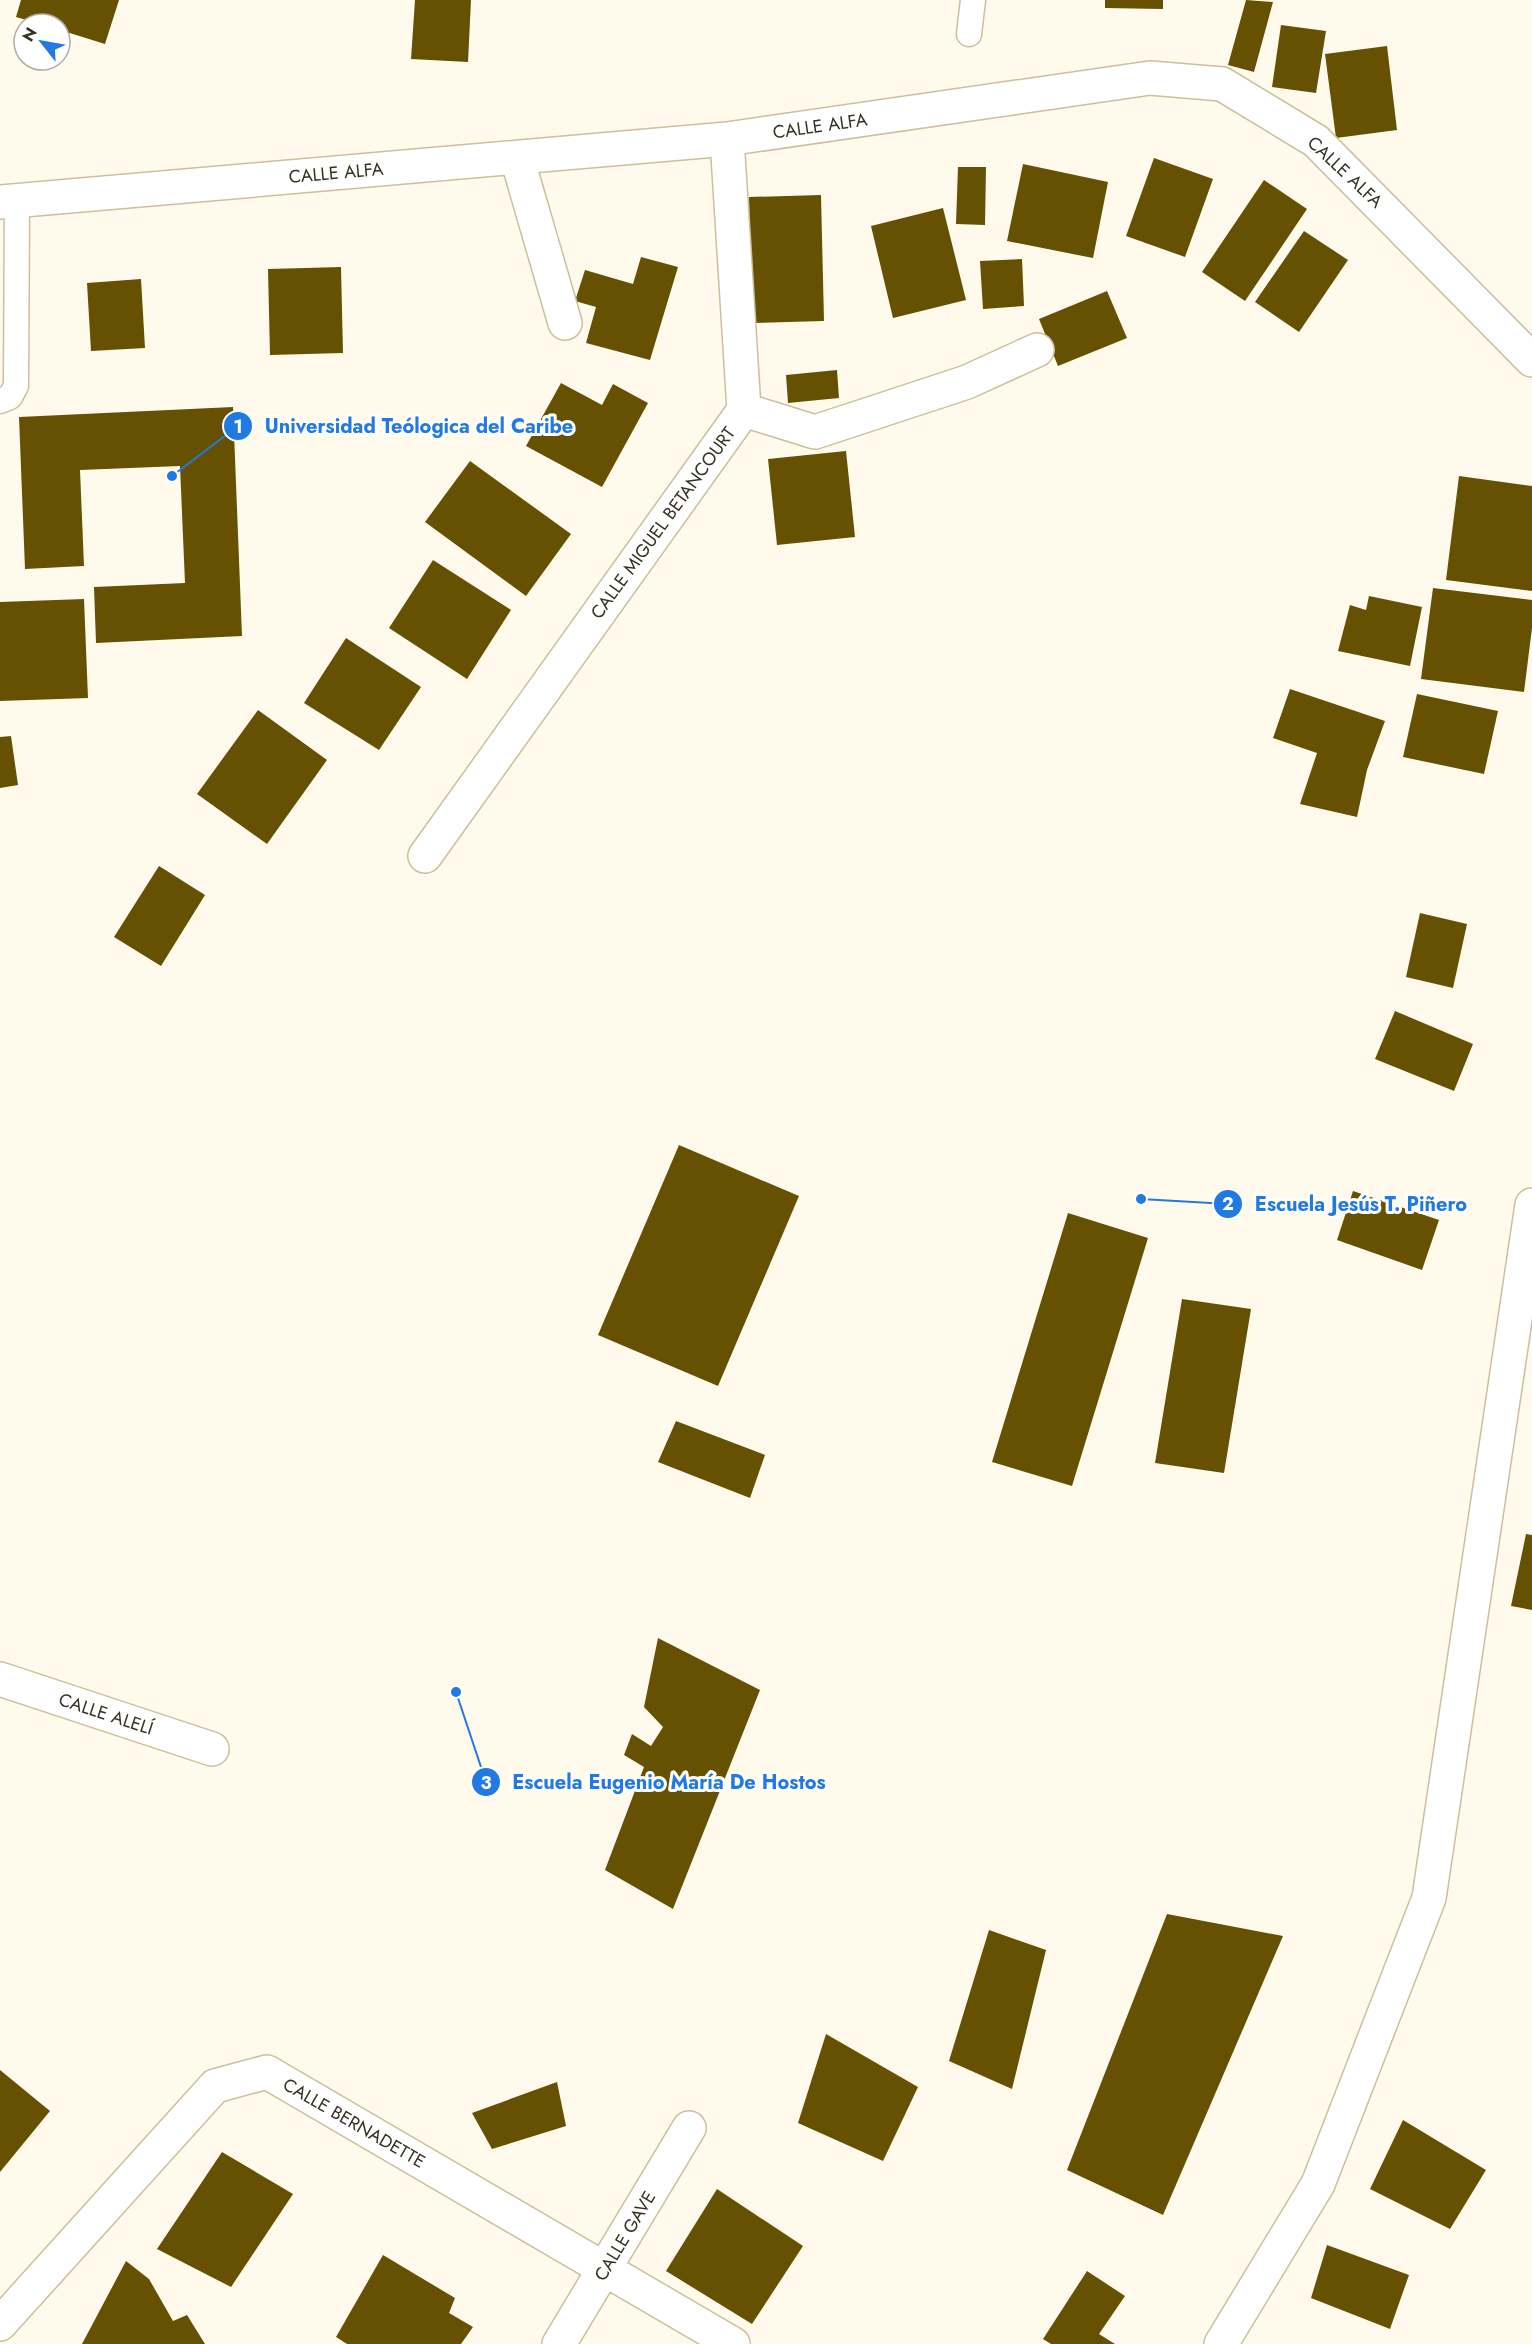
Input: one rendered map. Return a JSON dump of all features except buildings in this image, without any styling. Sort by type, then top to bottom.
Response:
[{"type":"street","name":"CALLE ALFA","points":[[9,201],[727,139],[1150,78],[1222,84],[1316,141],[1532,360]]},
{"type":"street","name":"CALLE MIGUEL BETANCOURT","points":[[425,856],[744,410],[727,139]]},
{"type":"street","points":[[517,158],[566,323]]},
{"type":"street","points":[[744,410],[815,432],[967,382],[1037,351]]},
{"type":"street","points":[[1221,2344],[1318,2184],[1429,1898],[1532,1205]]},
{"type":"street","name":"CALLE ALELÍ","points":[[0,1679],[212,1749]]},
{"type":"street","name":"CALLE BERNADETTE","points":[[0,2324],[215,2086],[267,2072],[733,2344]]},
{"type":"street","name":"CALLE GAVE","points":[[559,2344],[689,2128]]},
{"type":"lane","points":[[969,34],[973,0]]},
{"type":"lane","points":[[0,401],[10,397],[16,386],[9,201]]},
{"type":"place","name":"Universidad Teólogica del Caribe","points":[[172,476]]},
{"type":"place","name":"Escuela Jesús T. Piñero","points":[[1141,1199]]},
{"type":"place","name":"Escuela Eugenio María De Hostos","points":[[456,1692]]}]
